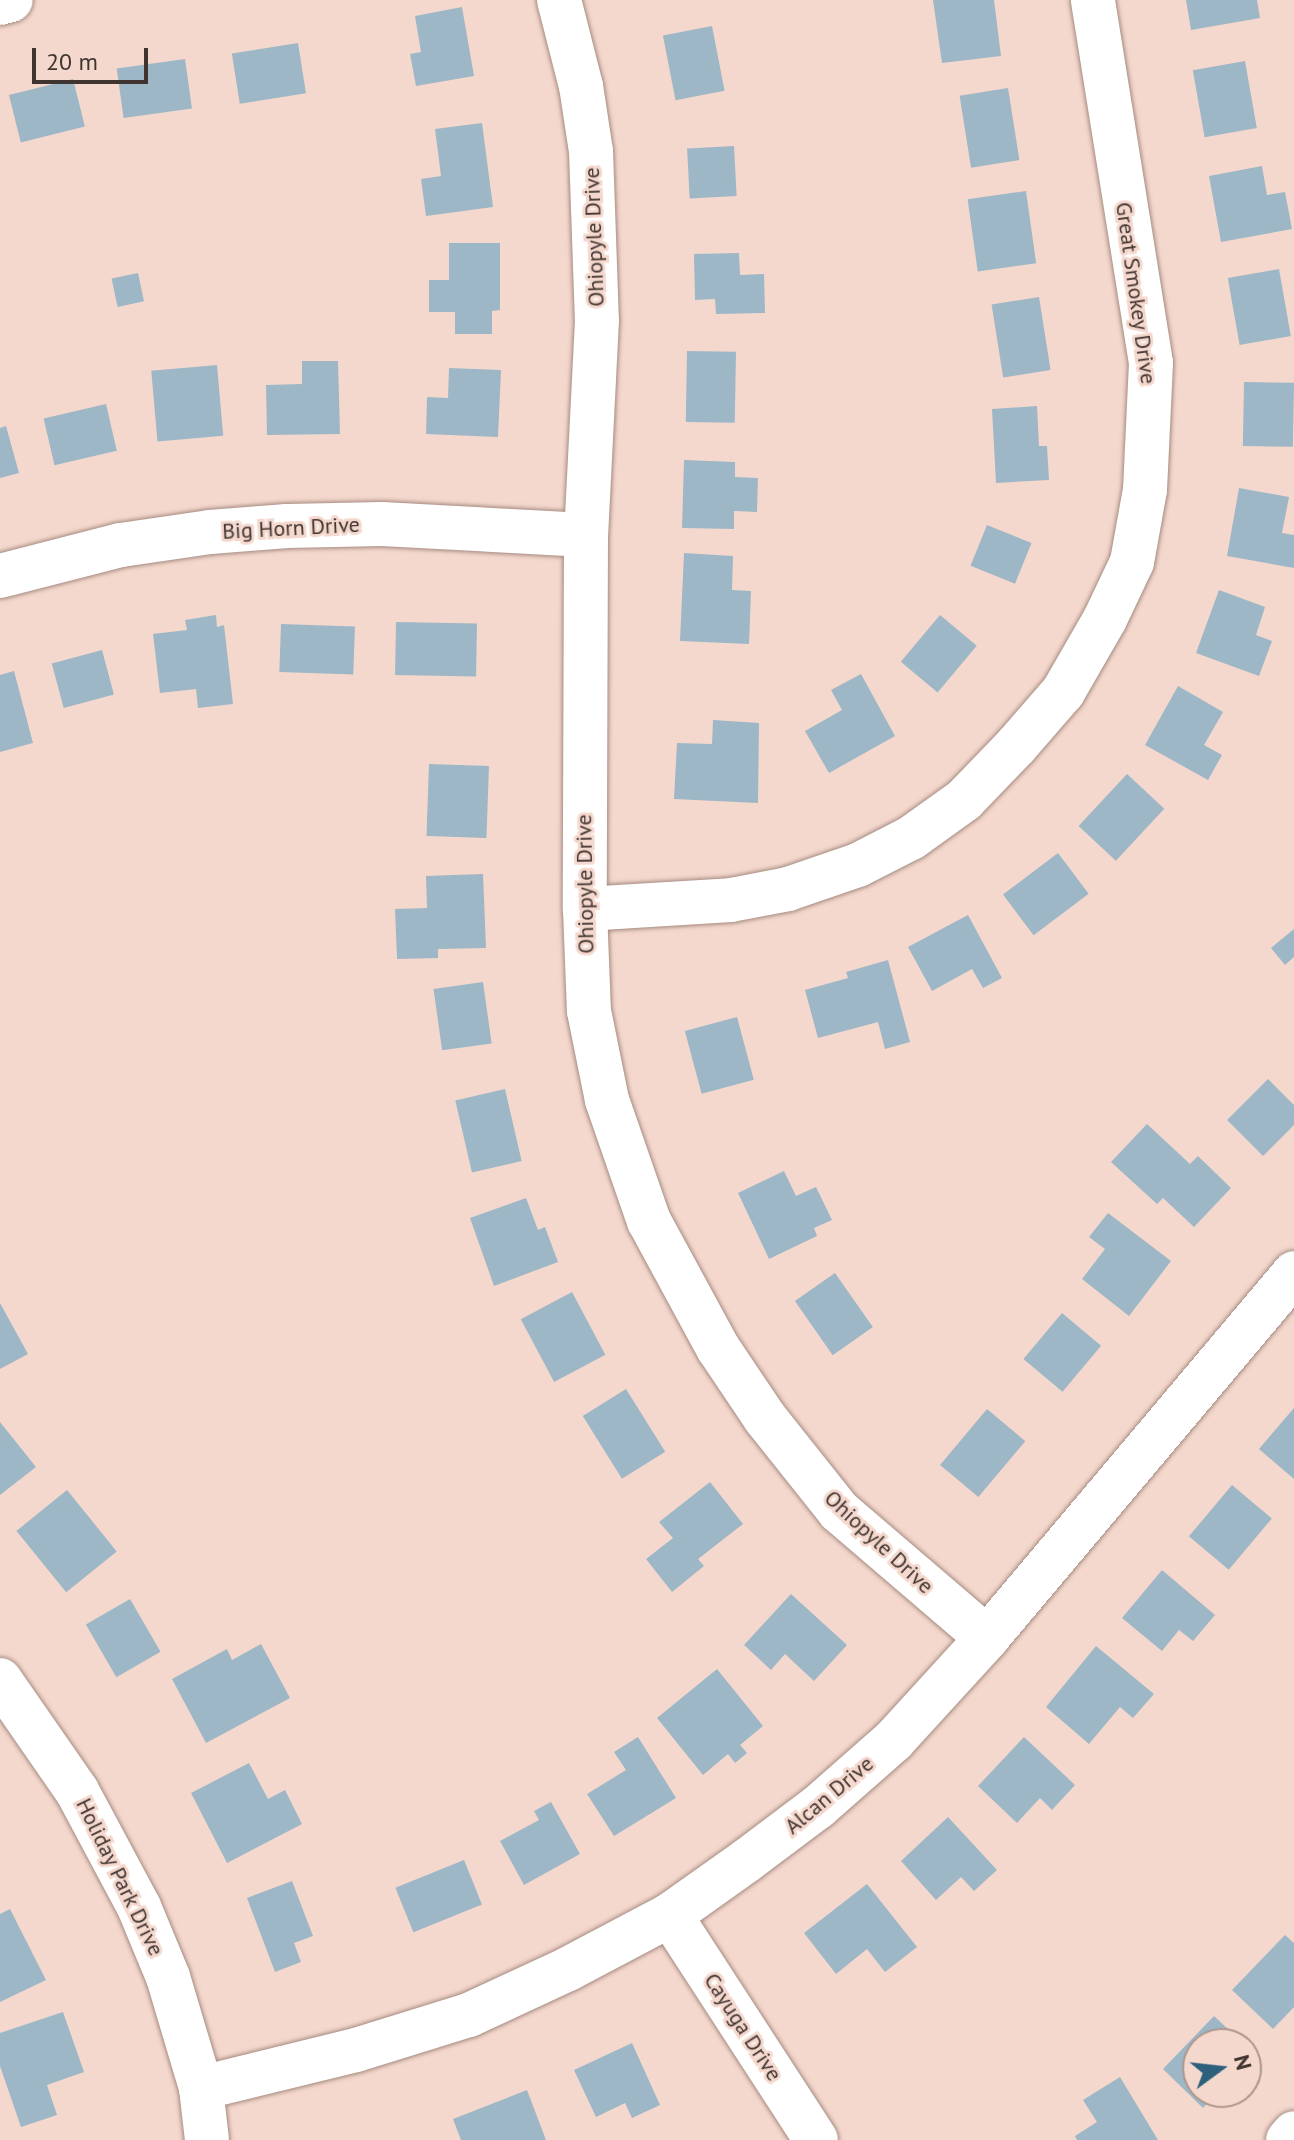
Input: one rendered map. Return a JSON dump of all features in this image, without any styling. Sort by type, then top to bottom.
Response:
[{"type":"street","points":[[0,3],[11,0]]},
{"type":"street","name":"Ohiopyle Drive","points":[[559,0],[581,86],[591,151],[597,320],[586,535],[585,909],[589,1011],[607,1100],[649,1221],[677,1277],[765,1418],[839,1511],[987,1638]]},
{"type":"street","name":"Great Smokey Drive","points":[[585,909],[731,900],[788,889],[858,865],[911,838],[964,800],[1016,746],[1063,692],[1105,619],[1132,562],[1145,490],[1151,363],[1093,0]]},
{"type":"street","name":"Big Horn Drive","points":[[0,576],[121,545],[210,532],[287,526],[382,524],[586,535]]},
{"type":"street","name":"Alcan Drive","points":[[201,2088],[356,2050],[469,2015],[568,1969],[670,1915],[806,1816],[894,1740],[987,1638],[1294,1273]]},
{"type":"street","name":"Holiday Park Drive","points":[[0,1680],[77,1791],[139,1907],[168,1977],[201,2088],[207,2140]]},
{"type":"street","name":"Cayuga Drive","points":[[670,1915],[816,2140]]},
{"type":"street","points":[[1288,2140],[1294,2133]]},
{"type":"building","points":[[933,0],[994,0],[1001,56],[942,63]]},
{"type":"building","points":[[1186,0],[1257,0],[1260,18],[1191,30]]},
{"type":"building","points":[[462,7],[474,76],[416,86],[410,54],[421,52],[415,16]]},
{"type":"building","points":[[712,26],[725,91],[676,100],[663,36]]},
{"type":"building","points":[[298,43],[306,93],[240,104],[232,53]]},
{"type":"building","points":[[185,59],[192,109],[124,118],[117,69]]},
{"type":"building","points":[[1245,61],[1257,128],[1205,137],[1193,70]]},
{"type":"building","points":[[73,79],[85,127],[21,143],[9,95]]},
{"type":"building","points":[[1008,88],[1019,160],[971,168],[960,96]]},
{"type":"building","points":[[482,123],[493,207],[426,216],[421,179],[441,176],[435,129]]},
{"type":"building","points":[[734,146],[737,196],[690,198],[687,148]]},
{"type":"building","points":[[1262,166],[1267,195],[1285,192],[1292,229],[1221,242],[1209,176]]},
{"type":"building","points":[[1026,191],[1036,263],[978,272],[968,199]]},
{"type":"building","points":[[449,243],[500,243],[500,310],[492,311],[492,334],[455,334],[455,312],[429,312],[429,280],[449,280]]},
{"type":"building","points":[[739,253],[740,275],[764,274],[765,313],[716,314],[715,299],[695,300],[694,254]]},
{"type":"building","points":[[1279,269],[1291,336],[1240,345],[1228,278]]},
{"type":"building","points":[[138,273],[144,301],[118,307],[112,279]]},
{"type":"building","points":[[1039,297],[1051,370],[1003,378],[992,305]]},
{"type":"building","points":[[687,351],[736,352],[735,423],[686,422]]},
{"type":"building","points":[[302,361],[338,361],[340,434],[267,435],[266,385],[302,384]]},
{"type":"building","points":[[217,365],[223,436],[157,441],[151,371]]},
{"type":"building","points":[[449,368],[501,370],[498,437],[426,434],[427,397],[448,398]]},
{"type":"building","points":[[1244,382],[1294,383],[1293,447],[1243,446]]},
{"type":"building","points":[[106,404],[117,451],[54,465],[44,418]]},
{"type":"building","points":[[1037,406],[1039,446],[1047,446],[1049,480],[996,483],[992,409]]},
{"type":"building","points":[[6,426],[19,473],[0,478],[0,428]]},
{"type":"building","points":[[684,460],[735,462],[735,477],[758,478],[757,512],[734,511],[734,529],[682,528]]},
{"type":"building","points":[[1239,488],[1289,497],[1282,533],[1294,535],[1294,568],[1227,556]]},
{"type":"building","points":[[987,525],[1032,543],[1015,584],[971,566]]},
{"type":"building","points":[[684,553],[733,556],[732,590],[751,591],[749,644],[680,641]]},
{"type":"building","points":[[1219,590],[1265,607],[1256,635],[1272,641],[1259,676],[1196,653]]},
{"type":"building","points":[[216,615],[217,627],[224,625],[233,704],[198,708],[196,689],[160,693],[153,634],[187,630],[185,620]]},
{"type":"building","points":[[940,615],[977,646],[938,693],[901,662]]},
{"type":"building","points":[[396,622],[477,623],[476,676],[395,675]]},
{"type":"building","points":[[281,624],[355,627],[353,675],[279,672]]},
{"type":"building","points":[[102,650],[114,694],[64,708],[52,663]]},
{"type":"building","points":[[14,671],[33,743],[0,752],[0,675]]},
{"type":"building","points":[[861,674],[895,736],[829,773],[805,731],[842,710],[831,690]]},
{"type":"building","points":[[1178,686],[1223,712],[1204,745],[1222,755],[1208,780],[1145,745]]},
{"type":"building","points":[[713,720],[759,723],[758,803],[674,799],[677,743],[712,744]]},
{"type":"building","points":[[429,764],[489,766],[486,838],[426,836]]},
{"type":"building","points":[[1127,774],[1164,809],[1116,861],[1079,826]]},
{"type":"building","points":[[1058,853],[1089,894],[1034,935],[1003,895]]},
{"type":"building","points":[[483,874],[486,948],[438,949],[438,958],[397,959],[395,909],[427,908],[426,876]]},
{"type":"building","points":[[968,915],[1002,978],[983,988],[972,969],[932,991],[908,947]]},
{"type":"building","points":[[1294,929],[1294,957],[1285,965],[1271,948]]},
{"type":"building","points":[[888,960],[910,1042],[885,1049],[878,1022],[818,1038],[805,990],[848,978],[846,972]]},
{"type":"building","points":[[483,982],[492,1043],[442,1050],[433,989]]},
{"type":"building","points":[[737,1017],[754,1080],[702,1094],[685,1031]]},
{"type":"building","points":[[1268,1079],[1294,1105],[1294,1125],[1263,1156],[1227,1120]]},
{"type":"building","points":[[505,1089],[522,1161],[472,1173],[455,1100]]},
{"type":"building","points":[[1147,1124],[1190,1164],[1198,1156],[1231,1188],[1194,1227],[1163,1198],[1157,1204],[1111,1162]]},
{"type":"building","points":[[784,1171],[796,1196],[816,1187],[832,1220],[814,1228],[817,1236],[769,1259],[738,1193]]},
{"type":"building","points":[[526,1198],[538,1230],[545,1227],[558,1262],[494,1286],[470,1218]]},
{"type":"building","points":[[1108,1213],[1171,1261],[1129,1316],[1082,1279],[1105,1249],[1089,1237]]},
{"type":"building","points":[[835,1273],[873,1327],[833,1355],[795,1301]]},
{"type":"building","points":[[572,1292],[605,1355],[554,1382],[521,1319]]},
{"type":"building","points":[[0,1303],[28,1354],[0,1369]]},
{"type":"building","points":[[1062,1313],[1101,1346],[1063,1392],[1023,1359]]},
{"type":"building","points":[[626,1389],[665,1452],[622,1479],[583,1416]]},
{"type":"building","points":[[1294,1408],[1294,1479],[1259,1449]]},
{"type":"building","points":[[987,1409],[1025,1441],[978,1497],[940,1465]]},
{"type":"building","points":[[0,1422],[36,1467],[0,1495]]},
{"type":"building","points":[[710,1482],[743,1524],[698,1559],[704,1566],[672,1592],[646,1559],[673,1538],[659,1522]]},
{"type":"building","points":[[1232,1485],[1272,1518],[1229,1570],[1189,1536]]},
{"type":"building","points":[[67,1490],[117,1551],[66,1592],[16,1531]]},
{"type":"building","points":[[1162,1570],[1215,1615],[1193,1641],[1179,1630],[1162,1651],[1122,1618]]},
{"type":"building","points":[[791,1594],[847,1645],[814,1681],[785,1654],[771,1670],[744,1645]]},
{"type":"building","points":[[130,1599],[160,1652],[116,1677],[86,1624]]},
{"type":"building","points":[[261,1644],[290,1698],[206,1743],[172,1679],[227,1649],[232,1660]]},
{"type":"building","points":[[1096,1646],[1154,1694],[1133,1718],[1120,1707],[1089,1744],[1046,1707]]},
{"type":"building","points":[[717,1669],[763,1726],[740,1745],[747,1753],[735,1763],[728,1754],[703,1775],[657,1718]]},
{"type":"building","points":[[638,1737],[676,1798],[614,1836],[587,1794],[626,1770],[614,1752]]},
{"type":"building","points":[[1024,1737],[1075,1785],[1052,1810],[1040,1798],[1017,1823],[978,1786]]},
{"type":"building","points":[[249,1763],[268,1799],[285,1790],[302,1824],[227,1863],[191,1793]]},
{"type":"building","points":[[551,1802],[580,1854],[524,1885],[500,1841],[539,1820],[534,1811]]},
{"type":"building","points":[[948,1817],[997,1870],[974,1891],[961,1877],[936,1900],[901,1861]]},
{"type":"building","points":[[464,1860],[482,1905],[413,1932],[395,1888]]},
{"type":"building","points":[[292,1881],[313,1936],[294,1943],[301,1962],[275,1972],[247,1898]]},
{"type":"building","points":[[867,1884],[917,1947],[885,1972],[867,1949],[836,1974],[804,1933]]},
{"type":"building","points":[[10,1909],[46,1980],[0,2002],[0,1914]]},
{"type":"building","points":[[1285,1935],[1294,1943],[1294,2007],[1273,2029],[1232,1990]]},
{"type":"building","points":[[63,2012],[84,2072],[47,2085],[57,2115],[21,2127],[0,2066],[0,2033]]},
{"type":"building","points":[[1214,2016],[1227,2028],[1202,2028]]},
{"type":"building","points":[[632,2043],[660,2105],[632,2118],[625,2103],[596,2117],[574,2070]]},
{"type":"building","points":[[1182,2049],[1182,2088],[1163,2069]]},
{"type":"building","points":[[1120,2077],[1158,2140],[1077,2140],[1075,2136],[1097,2122],[1083,2100]]},
{"type":"building","points":[[527,2090],[546,2140],[461,2140],[453,2119]]}]
